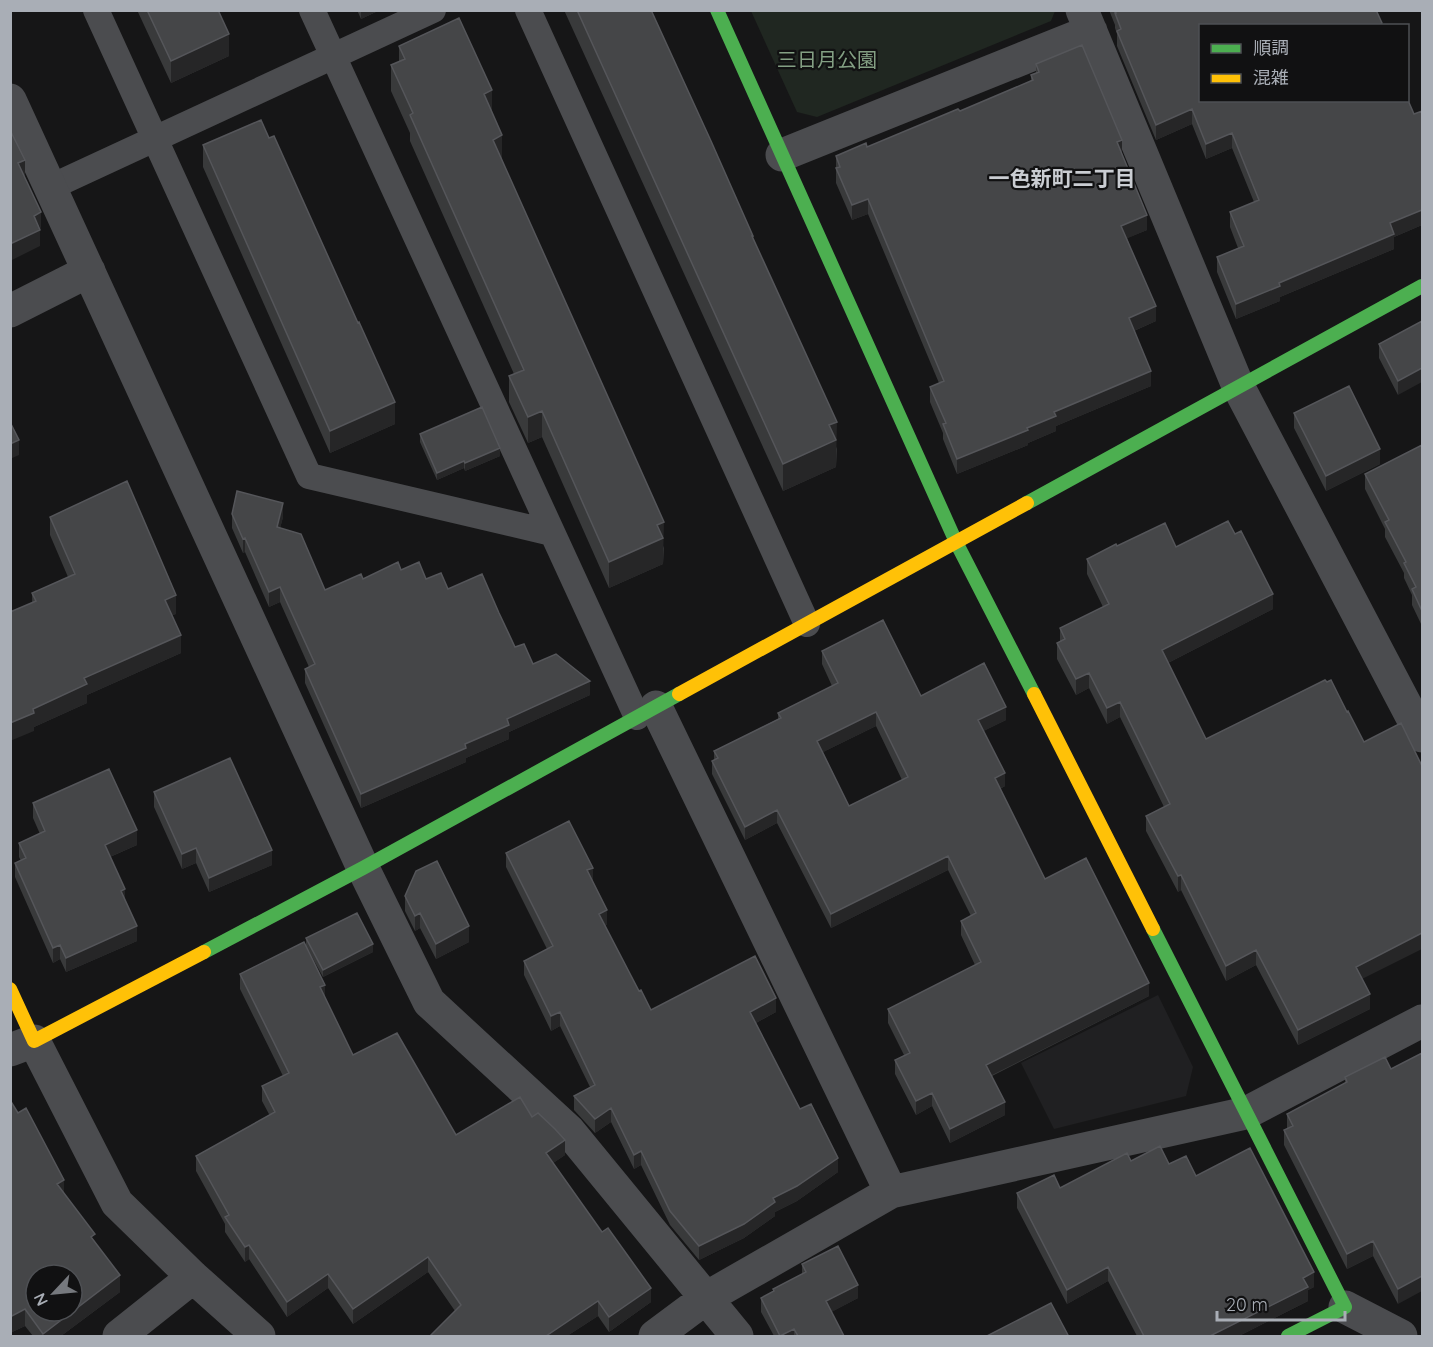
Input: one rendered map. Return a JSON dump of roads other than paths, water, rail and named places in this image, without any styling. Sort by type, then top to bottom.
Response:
[{"type":"street","points":[[717,10],[956,542],[1345,1306],[1401,1336]]},
{"type":"street","points":[[782,155],[1087,21],[1238,387],[1422,736]]},
{"type":"street","points":[[10,100],[363,868],[429,1002],[569,1131],[737,1336]]},
{"type":"street","points":[[10,312],[89,272]]},
{"type":"street","points":[[22,1046],[363,868],[1422,286]]},
{"type":"street","points":[[646,712],[891,1192]]},
{"type":"street","points":[[10,989],[22,1046],[117,1203],[193,1277],[259,1336]]},
{"type":"street","points":[[655,1336],[706,1299],[891,1192],[1246,1113],[1422,1021]]},
{"type":"street","points":[[119,1336],[193,1277]]},
{"type":"street","points":[[1288,1336],[1345,1306]]},
{"type":"lane","points":[[96,10],[309,476],[552,533]]},
{"type":"lane","points":[[312,10],[552,533],[646,712]]},
{"type":"lane","points":[[51,187],[433,10]]},
{"type":"lane","points":[[528,10],[807,624]]},
{"type":"district","name":"一色新町二丁目","points":[[1062,179]]},
{"type":"park label","name":"三日月公園","points":[[827,60]]}]
